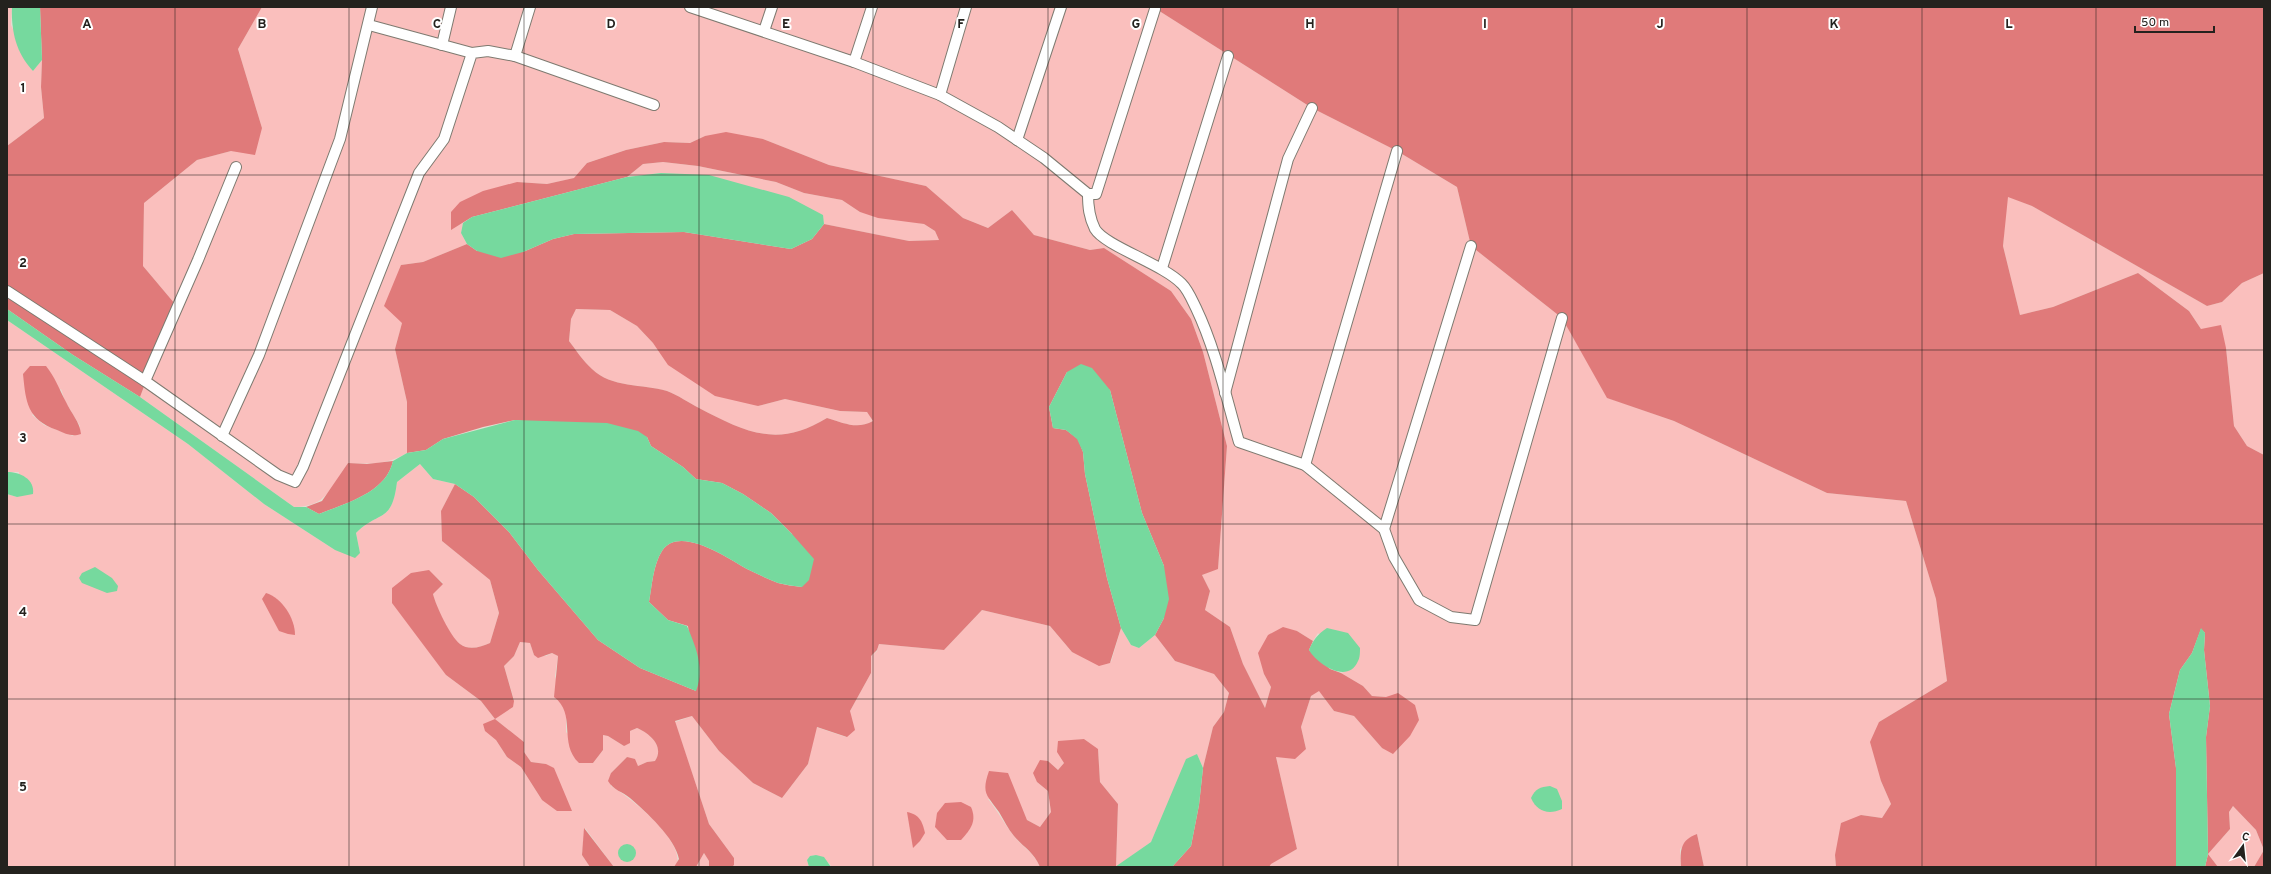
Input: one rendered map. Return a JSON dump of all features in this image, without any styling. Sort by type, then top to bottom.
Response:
[{"type":"street","points":[[222,436],[259,355],[340,139],[369,25],[372,7]]},
{"type":"street","points":[[442,45],[450,7]]},
{"type":"street","points":[[515,56],[530,7]]},
{"type":"street","points":[[764,31],[772,7]]},
{"type":"street","points":[[854,62],[872,7]]},
{"type":"street","points":[[940,95],[966,7]]},
{"type":"street","points":[[1017,140],[1061,7]]},
{"type":"street","points":[[694,8],[854,62],[940,95],[1017,140],[1044,158],[1088,194],[1096,194],[1155,9]]},
{"type":"street","points":[[369,25],[472,53],[488,51],[515,56],[654,105]]},
{"type":"street","points":[[7,291],[145,381],[278,475],[295,482],[303,467],[419,172],[444,139],[472,53]]},
{"type":"street","points":[[1162,268],[1228,56]]},
{"type":"street","points":[[1225,393],[1288,159],[1312,108]]},
{"type":"street","points":[[1305,465],[1397,151]]},
{"type":"street","points":[[145,381],[198,260],[236,167]]},
{"type":"street","points":[[1088,194],[1088,213],[1096,230],[1109,241],[1162,268],[1183,284],[1190,295],[1208,335],[1238,442],[1305,465],[1384,529],[1394,557],[1419,600],[1451,617],[1475,620],[1562,318]]},
{"type":"street","points":[[1384,529],[1471,246]]},
{"type":"shaded area","points":[[7,7],[12,7],[11,25],[33,71],[42,60],[41,87],[44,118],[7,146]]},
{"type":"shaded area","points":[[12,7],[40,7],[42,60],[33,71],[22,57],[16,41],[12,25]]},
{"type":"shaded area","points":[[40,7],[262,7],[238,49],[262,128],[255,155],[231,151],[197,160],[144,203],[143,266],[175,304],[140,397],[73,355],[7,309],[7,146],[44,118],[41,87],[42,60]]},
{"type":"shaded area","points":[[262,7],[1153,7],[1312,108],[1397,151],[1457,187],[1471,246],[1562,318],[1608,398],[1674,421],[1827,493],[1906,501],[1936,599],[1947,681],[1879,722],[1881,781],[1891,804],[1882,818],[1861,815],[1835,855],[1836,867],[1704,867],[1697,834],[1680,849],[1681,867],[1269,867],[1270,864],[1297,849],[1276,757],[1306,749],[1301,727],[1311,696],[1319,690],[1334,711],[1354,716],[1382,748],[1386,697],[1372,696],[1363,686],[1341,673],[1352,669],[1318,633],[1313,641],[1297,631],[1264,674],[1271,687],[1265,708],[1243,664],[1230,627],[1205,610],[1210,591],[1202,575],[1218,568],[1227,446],[1203,352],[1191,319],[1171,291],[1104,248],[1090,250],[1034,235],[1012,210],[988,228],[963,218],[926,186],[829,165],[763,139],[705,136],[690,143],[664,142],[626,150],[587,163],[575,178],[547,184],[517,182],[451,229],[463,223],[461,233],[467,244],[423,262],[401,265],[402,323],[395,349],[407,402],[407,453],[385,462],[364,464],[348,463],[327,494],[321,499],[314,504],[294,507],[140,397],[175,304],[143,266],[144,203],[197,160],[231,151],[262,128],[238,49]]},
{"type":"shaded area","points":[[1153,7],[2264,7],[2264,273],[2242,283],[2222,302],[2207,306],[2032,206],[2008,197],[2003,246],[2020,315],[2053,307],[2138,273],[2189,311],[2201,329],[2221,325],[2226,348],[2234,426],[2247,446],[2264,455],[2264,850],[2256,830],[2233,806],[2229,812],[2230,829],[2208,854],[2206,737],[2210,706],[2204,650],[2205,633],[2201,629],[2192,653],[2180,670],[2169,714],[2176,768],[2176,867],[1836,867],[1835,855],[1841,823],[1861,815],[1882,818],[1891,804],[1881,781],[1870,742],[1879,722],[1947,681],[1936,599],[1906,501],[1827,493],[1674,421],[1607,398],[1562,318],[1471,246],[1457,187],[1397,151],[1312,108]]},
{"type":"shaded area","points":[[726,132],[763,139],[829,165],[926,186],[963,218],[988,228],[1012,210],[1034,235],[1090,250],[1104,248],[1171,291],[1191,319],[1203,352],[1227,446],[1218,569],[1202,575],[1210,591],[1205,610],[1230,627],[1243,664],[1265,708],[1271,687],[1264,674],[1258,653],[1268,635],[1283,627],[1297,631],[1313,641],[1309,650],[1330,669],[1341,673],[1363,686],[1372,696],[1386,697],[1398,693],[1415,705],[1419,720],[1410,736],[1393,754],[1382,748],[1354,716],[1334,711],[1319,691],[1311,696],[1301,727],[1306,749],[1295,759],[1276,757],[1297,849],[1271,864],[1269,867],[1172,867],[1191,846],[1199,805],[1203,768],[1213,727],[1224,712],[1229,693],[1214,674],[1175,661],[1155,635],[1164,618],[1164,566],[1142,513],[1110,390],[1067,372],[1049,407],[1053,428],[1066,430],[1078,439],[1083,452],[1085,474],[1107,578],[1121,628],[1110,663],[1099,666],[1072,652],[1050,626],[982,610],[944,650],[879,644],[877,650],[871,656],[871,673],[850,711],[855,730],[847,737],[817,727],[808,764],[782,798],[753,783],[719,751],[692,716],[675,721],[709,824],[734,858],[734,865],[732,867],[709,867],[709,861],[704,853],[696,867],[674,867],[679,859],[666,834],[637,804],[618,791],[608,781],[611,773],[627,757],[635,759],[638,766],[647,762],[655,761],[658,755],[657,745],[646,733],[637,728],[630,731],[630,743],[624,746],[608,736],[603,735],[603,750],[593,763],[579,763],[569,747],[565,712],[561,704],[554,697],[558,656],[552,653],[538,658],[534,655],[530,643],[520,642],[514,656],[504,666],[514,701],[513,707],[495,719],[481,701],[446,675],[392,603],[392,588],[411,573],[429,570],[443,584],[433,594],[444,620],[456,640],[460,644],[471,648],[490,643],[499,613],[490,580],[442,541],[441,511],[455,484],[474,497],[509,532],[538,570],[598,640],[640,668],[696,691],[688,626],[668,620],[649,602],[655,569],[662,551],[670,544],[680,541],[692,542],[717,552],[747,569],[778,583],[802,587],[792,534],[771,513],[743,494],[722,483],[696,479],[683,467],[651,446],[647,437],[515,420],[483,427],[443,439],[426,450],[407,453],[407,402],[395,349],[402,323],[384,306],[401,265],[423,262],[467,244],[477,251],[523,252],[553,239],[574,234],[684,232],[791,249],[812,239],[824,224],[909,241],[939,240],[935,231],[924,224],[878,218],[860,212],[842,200],[804,193],[776,182],[698,166],[663,162],[643,164],[627,177],[472,217],[451,230],[451,212],[460,202],[483,191],[517,182],[547,184],[574,178],[587,163],[626,150],[664,142],[690,143],[705,136]],"holes":[[[576,309],[610,310],[637,326],[653,343],[668,365],[715,396],[758,406],[785,399],[840,411],[867,412],[873,421],[867,424],[850,425],[827,418],[793,433],[778,435],[763,434],[748,430],[716,417],[667,391],[608,379],[600,375],[589,366],[569,341],[571,319]]]},
{"type":"shaded area","points":[[663,162],[698,166],[776,182],[804,193],[842,200],[860,212],[924,224],[935,231],[939,240],[909,241],[824,224],[822,215],[661,173],[627,177],[643,164]]},
{"type":"shaded area","points":[[661,173],[709,175],[789,197],[823,215],[824,224],[812,239],[791,249],[684,232],[574,234],[553,239],[523,252],[501,258],[477,251],[467,244],[461,233],[463,223],[472,217],[627,177]]},
{"type":"shaded area","points":[[2007,196],[2032,206],[2207,306],[2222,302],[2242,283],[2264,273],[2264,455],[2247,446],[2234,426],[2226,348],[2201,329],[2189,311],[2138,273],[2053,307],[2020,315],[2003,246]]},
{"type":"shaded area","points":[[7,309],[73,355],[140,397],[294,507],[306,507],[319,514],[352,501],[374,489],[389,472],[393,461],[407,453],[426,450],[443,439],[515,420],[607,423],[638,431],[647,437],[651,446],[683,467],[696,479],[722,483],[743,494],[771,513],[814,559],[809,580],[802,587],[778,583],[747,569],[717,552],[692,542],[680,541],[670,544],[662,551],[655,569],[649,602],[668,620],[687,626],[698,658],[700,675],[696,691],[640,668],[598,640],[538,570],[509,532],[474,497],[455,484],[433,479],[420,464],[397,482],[395,495],[388,511],[371,521],[356,533],[360,553],[355,558],[335,550],[264,504],[188,444],[7,320]]},
{"type":"shaded area","points":[[576,309],[610,310],[637,326],[653,343],[758,406],[785,399],[840,411],[867,412],[873,421],[867,424],[850,425],[827,418],[793,433],[778,435],[763,434],[748,430],[716,417],[667,391],[608,379],[600,375],[589,366],[569,341],[571,319]]},
{"type":"shaded area","points":[[7,320],[188,444],[264,504],[335,550],[360,553],[356,533],[371,521],[388,511],[395,495],[397,482],[420,464],[433,479],[455,484],[441,511],[442,541],[490,580],[499,613],[490,643],[475,648],[460,644],[447,628],[433,594],[443,583],[428,570],[446,675],[481,701],[495,719],[514,700],[504,666],[514,656],[520,642],[530,643],[534,655],[546,656],[552,653],[558,656],[555,676],[566,712],[566,732],[593,763],[603,750],[603,735],[608,736],[624,746],[630,731],[637,728],[651,737],[657,745],[658,755],[655,761],[647,762],[638,766],[627,757],[611,773],[611,786],[630,799],[654,820],[672,843],[677,854],[677,864],[674,867],[614,867],[585,828],[582,855],[590,867],[7,867],[7,494],[17,497],[19,472],[7,472]],"holes":[[[61,389],[65,401],[80,426],[73,436],[44,425],[32,415]],[[495,719],[524,742],[524,752],[531,762],[546,764],[542,800],[521,767],[507,757],[496,740]]]},
{"type":"shaded area","points":[[1081,364],[1092,368],[1110,390],[1142,513],[1164,566],[1169,599],[1164,618],[1155,635],[1139,648],[1131,645],[1121,628],[1107,578],[1085,474],[1083,452],[1077,439],[1066,430],[1053,428],[1049,407],[1067,372]]},
{"type":"shaded area","points":[[30,366],[46,366],[49,370],[77,422],[81,434],[72,435],[63,433],[47,426],[39,421],[34,415],[27,402],[23,374]]},
{"type":"shaded area","points":[[393,461],[389,472],[382,481],[374,489],[364,495],[319,514],[306,507],[322,501],[348,463],[367,464]]},
{"type":"shaded area","points":[[7,472],[17,473],[26,477],[32,484],[33,494],[17,497],[7,494]]},
{"type":"shaded area","points":[[95,567],[112,578],[118,586],[117,591],[107,593],[82,583],[79,578],[82,573]]},
{"type":"shaded area","points":[[266,593],[277,599],[282,604],[293,622],[295,635],[279,631],[262,599]]},
{"type":"shaded area","points":[[982,610],[1050,626],[1072,652],[1111,662],[1121,628],[1131,645],[1139,648],[1155,635],[1175,661],[1214,674],[1229,693],[1224,712],[1213,727],[1203,768],[1197,754],[1167,806],[1151,842],[1116,867],[1118,804],[1100,782],[1098,750],[1084,739],[1058,742],[1064,763],[1058,770],[1048,761],[1037,782],[1048,791],[1051,812],[1040,827],[1027,820],[1019,802],[988,799],[1010,831],[1031,853],[1040,867],[831,867],[830,864],[816,855],[810,856],[807,860],[809,867],[732,867],[734,865],[734,858],[709,824],[675,722],[692,716],[719,751],[753,783],[782,798],[808,764],[816,727],[846,737],[850,711],[871,673],[871,656],[877,651],[879,644],[944,650]]},
{"type":"shaded area","points":[[1327,628],[1348,633],[1360,648],[1358,661],[1353,668],[1340,672],[1333,670],[1319,661],[1309,650],[1316,638]]},
{"type":"shaded area","points":[[2201,628],[2205,633],[2204,650],[2210,706],[2206,737],[2208,854],[2205,867],[2176,867],[2176,768],[2169,714],[2180,670],[2192,653]]},
{"type":"shaded area","points":[[495,719],[524,742],[524,752],[531,762],[546,764],[554,768],[572,811],[557,811],[542,800],[521,767],[507,757],[496,740],[485,731],[483,724]]},
{"type":"shaded area","points":[[1084,739],[1098,749],[1100,782],[1118,804],[1116,867],[1040,867],[1031,853],[1012,833],[988,798],[985,790],[989,771],[1008,773],[1027,820],[1040,827],[1051,812],[1048,791],[1037,782],[1033,773],[1040,760],[1048,761],[1058,770],[1064,763],[1057,752],[1058,741]]},
{"type":"shaded area","points":[[1197,754],[1203,768],[1199,805],[1191,846],[1172,867],[1115,867],[1151,842],[1186,759]]},
{"type":"shaded area","points":[[1550,786],[1557,789],[1562,801],[1562,809],[1553,812],[1540,809],[1531,798],[1534,792],[1538,789]]},
{"type":"shaded area","points":[[961,802],[971,807],[973,812],[972,825],[961,840],[947,840],[935,827],[937,813],[945,803]]},
{"type":"shaded area","points":[[2233,806],[2256,830],[2264,850],[2254,867],[2218,867],[2208,854],[2230,829],[2229,812]]},
{"type":"shaded area","points":[[907,812],[920,819],[925,833],[913,848]]},
{"type":"shaded area","points":[[584,828],[614,867],[590,867],[582,855]]},
{"type":"shaded area","points":[[1697,834],[1704,867],[1681,867],[1682,847],[1687,839]]},
{"type":"shaded area","points":[[627,844],[631,845],[635,849],[635,857],[631,861],[627,862],[623,861],[619,857],[618,853],[619,849],[623,845]]},
{"type":"shaded area","points":[[2264,850],[2264,867],[2254,867]]},
{"type":"shaded area","points":[[704,853],[709,861],[709,867],[696,867]]},
{"type":"shaded area","points":[[2208,854],[2218,867],[2205,867]]},
{"type":"shaded area","points":[[816,855],[824,857],[831,867],[809,867],[807,860],[810,856]]}]
